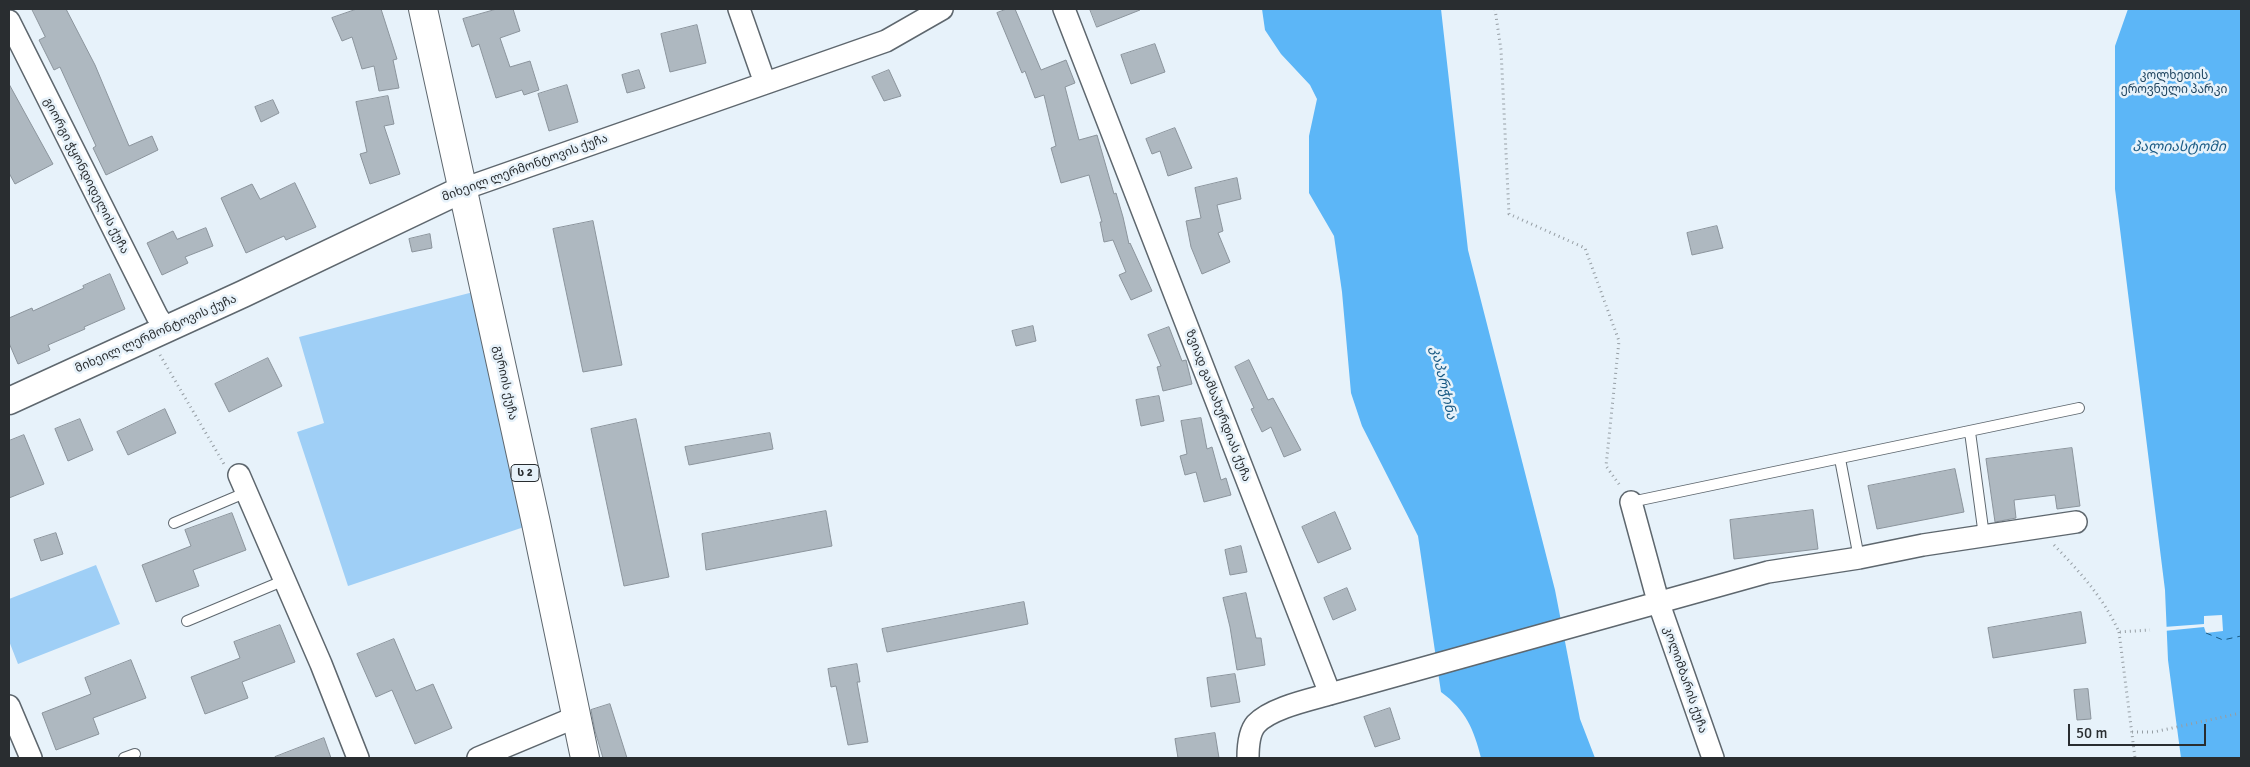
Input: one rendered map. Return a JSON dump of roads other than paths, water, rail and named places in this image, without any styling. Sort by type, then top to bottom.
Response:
[{"type":"highway","name":"გურიის ქუჩა","points":[[423,9],[585,758]]},
{"type":"street","points":[[739,9],[765,82]]},
{"type":"street","name":"მიხეილ ლერმონტოვის ქუჩა","points":[[9,401],[243,294],[463,189],[886,41],[942,9]]},
{"type":"street","name":"ზვიად გამსახურდიას ქუჩა","points":[[1064,9],[1330,694]]},
{"type":"street","name":"გიორგი ჭყონდიდელის ქუჩა","points":[[9,21],[158,333]]},
{"type":"street","points":[[243,483],[358,758]]},
{"type":"street","name":"კოლიმბარის ქუჩა","points":[[1631,502],[1658,601],[1713,758]]},
{"type":"street","points":[[1248,758],[1249,742],[1256,724],[1276,711],[1330,694],[1424,669],[1658,601],[1768,572],[1859,558],[1923,545],[2076,522]]},
{"type":"street","points":[[9,706],[31,758]]},
{"type":"street","points":[[478,758],[576,717]]},
{"type":"lane","points":[[1631,502],[2079,408]]},
{"type":"lane","points":[[1970,432],[1984,536]]},
{"type":"lane","points":[[1840,459],[1859,558]]},
{"type":"lane","points":[[174,523],[243,483]]},
{"type":"lane","points":[[187,621],[285,580]]},
{"type":"lane","points":[[124,758],[135,754]]},
{"type":"water","name":"კაპარჭინა","points":[[1262,9],[1441,9],[1468,250],[1555,590],[1580,719],[1595,758],[1481,758],[1468,721],[1457,706],[1441,692],[1418,536],[1362,426],[1351,393],[1342,292],[1334,236],[1309,193],[1309,136],[1317,99],[1310,85],[1281,54],[1265,30]]},
{"type":"water","name":"პალიასტომი","points":[[2128,9],[2241,9],[2241,758],[2181,758],[2168,660],[2165,590],[2115,189],[2115,46]]},
{"type":"park label","name":"კოლხეთის ეროვნული პარკი","points":[[2174,83]]}]
